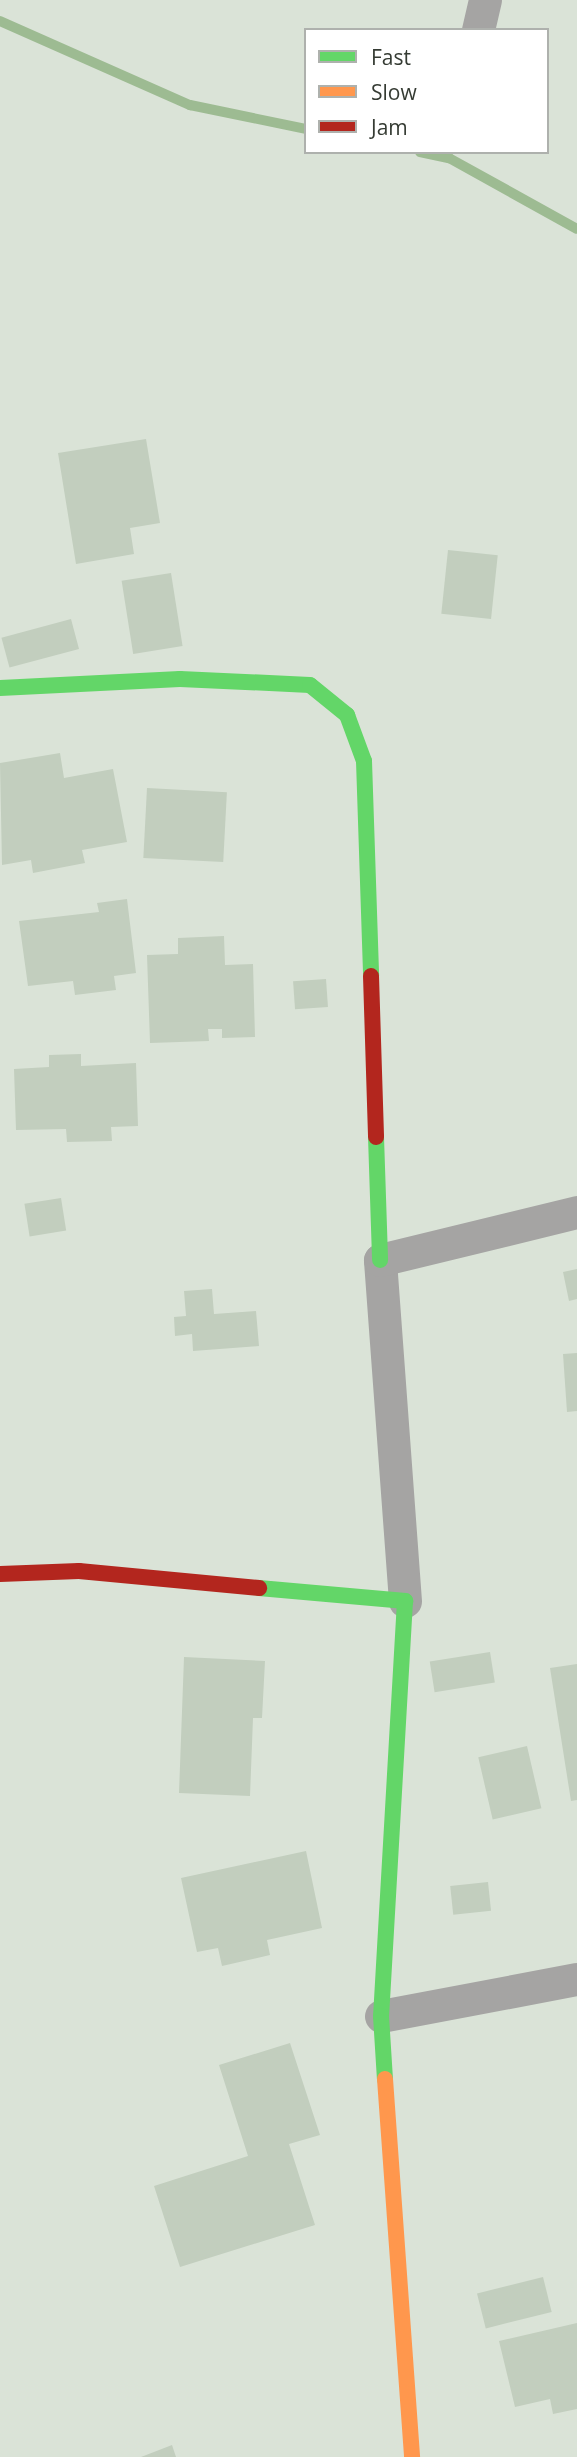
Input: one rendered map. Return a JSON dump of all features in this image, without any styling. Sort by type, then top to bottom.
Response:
[{"type":"street","points":[[478,28],[485,0]]},
{"type":"street","points":[[0,688],[180,679],[310,685],[347,715],[364,761],[380,1260],[405,1601],[381,2017],[412,2457]]},
{"type":"street","points":[[380,1260],[577,1213]]},
{"type":"street","points":[[0,1574],[79,1571],[405,1601]]},
{"type":"street","points":[[381,2017],[577,1979]]},
{"type":"building","points":[[146,439],[160,523],[130,528],[134,554],[76,564],[58,453]]},
{"type":"building","points":[[448,550],[498,555],[491,619],[441,614]]},
{"type":"building","points":[[171,573],[183,646],[133,654],[122,581]]},
{"type":"building","points":[[71,619],[79,649],[9,668],[1,638]]},
{"type":"building","points":[[60,753],[64,778],[113,769],[127,842],[82,850],[85,863],[33,873],[31,860],[2,865],[0,763]]},
{"type":"building","points":[[147,788],[227,792],[223,862],[143,858]]},
{"type":"building","points":[[127,899],[136,973],[114,976],[116,990],[75,995],[73,981],[28,986],[19,921],[99,912],[97,903]]},
{"type":"building","points":[[224,936],[225,965],[253,964],[255,1037],[222,1038],[222,1029],[208,1029],[209,1041],[150,1043],[147,955],[178,954],[178,938]]},
{"type":"building","points":[[326,979],[328,1007],[295,1009],[293,981]]},
{"type":"building","points":[[81,1054],[81,1066],[136,1063],[138,1126],[111,1127],[112,1141],[67,1142],[66,1129],[16,1130],[14,1069],[49,1067],[49,1055]]},
{"type":"building","points":[[61,1198],[66,1231],[30,1236],[24,1204]]},
{"type":"building","points":[[577,1269],[577,1299],[569,1301],[563,1272]]},
{"type":"building","points":[[212,1289],[214,1314],[256,1311],[259,1346],[193,1351],[192,1334],[175,1336],[174,1317],[186,1316],[184,1291]]},
{"type":"building","points":[[577,1353],[577,1411],[567,1412],[563,1354]]},
{"type":"building","points":[[490,1652],[495,1683],[435,1692],[430,1662]]},
{"type":"building","points":[[184,1657],[265,1661],[262,1718],[253,1718],[250,1796],[179,1793]]},
{"type":"building","points":[[577,1664],[577,1800],[571,1801],[550,1668]]},
{"type":"building","points":[[527,1746],[541,1808],[493,1820],[478,1757]]},
{"type":"building","points":[[306,1851],[322,1928],[267,1940],[270,1955],[222,1966],[218,1948],[197,1952],[181,1878]]},
{"type":"building","points":[[488,1882],[491,1911],[453,1915],[450,1886]]},
{"type":"building","points":[[290,2043],[320,2135],[289,2144],[315,2225],[180,2267],[154,2186],[248,2156],[219,2065]]},
{"type":"building","points":[[543,2277],[552,2312],[486,2328],[477,2293]]},
{"type":"building","points":[[577,2323],[577,2409],[553,2414],[550,2399],[515,2407],[499,2341]]},
{"type":"building","points":[[172,2445],[176,2457],[141,2457]]},
{"type":"waterway","points":[[0,21],[190,105],[304,129]]},
{"type":"waterway","points":[[430,154],[449,158],[577,229]]},
{"type":"traffic: fast","points":[[0,688],[180,679],[310,685],[347,715],[364,761],[371,976]]},
{"type":"traffic: fast","points":[[376,1137],[380,1260]]},
{"type":"traffic: fast","points":[[259,1588],[405,1601],[381,2016],[385,2079]]},
{"type":"traffic: slow","points":[[385,2079],[412,2457]]},
{"type":"traffic: jam","points":[[371,976],[376,1137]]},
{"type":"traffic: jam","points":[[0,1574],[79,1571],[259,1588]]}]
